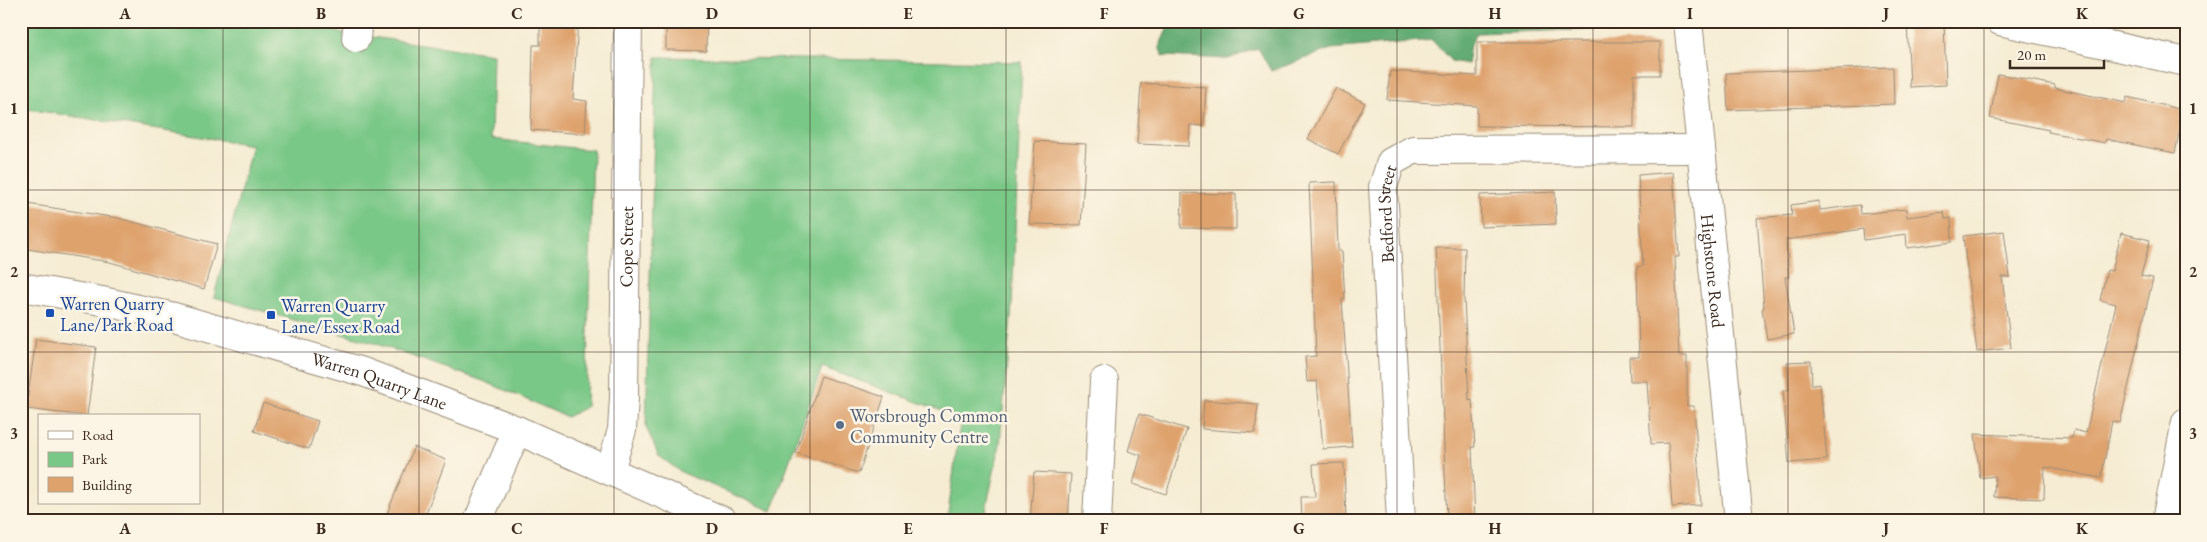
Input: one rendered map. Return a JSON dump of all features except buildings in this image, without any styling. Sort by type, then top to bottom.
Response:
[{"type":"street","name":"Cope Street","points":[[610,470],[622,430],[624,398],[628,21]]},
{"type":"street","name":"Highstone Road","points":[[1688,21],[1739,521]]},
{"type":"street","points":[[2000,21],[2186,62]]},
{"type":"street","name":"Bedford Street","points":[[1401,521],[1383,187],[1390,162],[1413,150],[1701,149]]},
{"type":"street","name":"Warren Quarry Lane","points":[[21,287],[102,301],[222,330],[363,372],[517,430],[723,521]]},
{"type":"street","points":[[1097,521],[1104,381]]},
{"type":"street","points":[[2166,521],[2186,422]]},
{"type":"street","points":[[478,521],[517,430]]},
{"type":"green space","points":[[21,21],[340,21],[336,32],[493,54],[491,139],[593,150],[586,407],[567,417],[486,382],[377,344],[214,297],[252,145],[21,108]]},
{"type":"green space","points":[[1221,21],[1656,21],[1647,28],[1477,33],[1470,45],[1467,64],[1451,61],[1432,40],[1331,49],[1271,71],[1258,48],[1228,59],[1163,56],[1159,47],[1169,25]]},
{"type":"green space","points":[[656,57],[1022,62],[1012,305],[1000,444],[986,509],[990,521],[947,521],[961,418],[822,367],[772,511],[681,472],[659,456],[646,427]]},
{"type":"place","name":"Warren Quarry Lane/Park Road","points":[[50,313]]},
{"type":"place","name":"Warren Quarry Lane/Essex Road","points":[[271,315]]},
{"type":"place","name":"Worsbrough Common Community Centre","points":[[840,425]]}]
